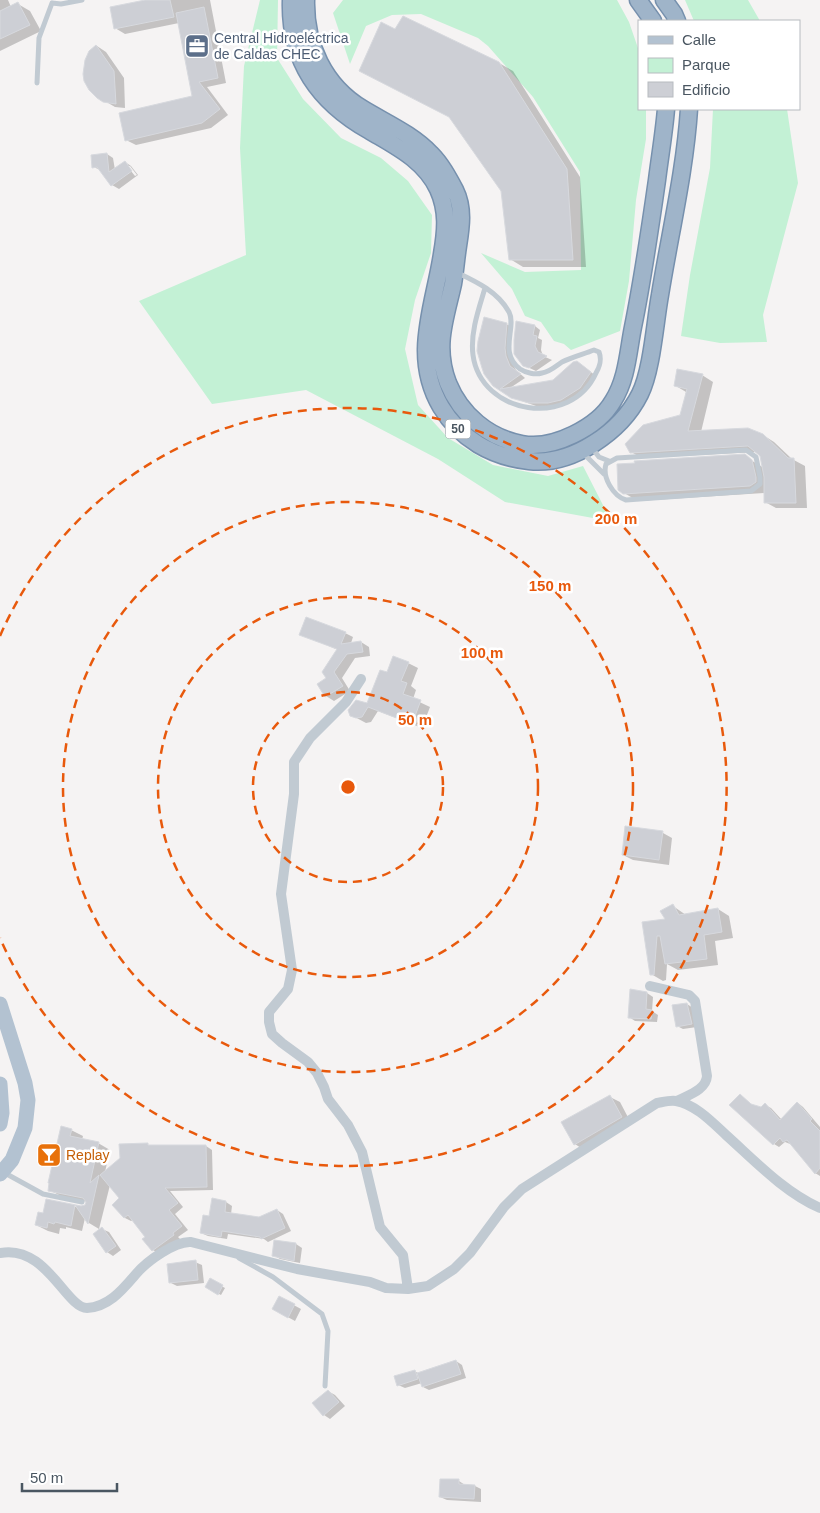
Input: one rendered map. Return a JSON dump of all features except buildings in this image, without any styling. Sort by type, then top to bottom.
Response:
[{"type":"highway","name":"50","points":[[291,0],[291,18],[297,50],[312,82],[322,96],[350,120],[412,156],[432,178],[444,204],[446,234],[438,281],[428,321],[426,359],[429,376],[441,406],[459,430],[471,441],[502,456],[548,462],[586,448],[626,416],[638,398],[644,383],[676,203],[689,110]]},
{"type":"highway","name":"50","points":[[306,0],[308,32],[318,62],[328,77],[348,98],[360,107],[398,129],[433,155],[448,178],[460,204],[462,227],[455,271],[443,324],[441,354],[449,384],[462,408],[484,428],[509,441],[538,446],[577,433],[612,404],[619,390],[642,282],[666,110]]},
{"type":"highway","points":[[638,0],[652,20]]},
{"type":"highway","points":[[664,0],[677,20]]},
{"type":"main road","points":[[0,1004],[25,1083],[28,1100],[25,1128],[12,1160],[1,1172]]},
{"type":"main road","points":[[0,1084],[2,1112],[0,1124]]},
{"type":"street","points":[[362,679],[346,702],[310,738],[294,762],[294,794],[281,894],[292,970],[288,989],[269,1012],[269,1022],[272,1034],[308,1062],[324,1087],[328,1099],[348,1125],[362,1152],[380,1227],[403,1255],[408,1289]]},
{"type":"street","points":[[0,1254],[21,1255],[40,1263],[76,1304],[85,1308],[108,1302],[123,1290],[137,1272],[161,1254],[183,1242],[191,1242],[296,1269],[370,1282],[386,1288],[408,1289],[428,1286],[454,1269],[470,1254],[504,1207],[522,1189],[657,1103],[677,1101],[703,1086],[706,1081],[695,1001],[690,995],[650,986]]},
{"type":"street","points":[[677,1101],[701,1112],[782,1185],[806,1202],[820,1208]]},
{"type":"lane","points":[[37,83],[39,38],[51,2],[61,4],[82,0]]},
{"type":"lane","points":[[455,271],[485,288],[496,295],[510,314],[509,347],[511,357],[522,370],[531,373],[542,373],[563,362],[594,350],[599,352],[601,358],[600,365],[593,380],[580,395],[564,404],[548,409],[533,409],[516,405],[501,398],[488,386],[480,374],[473,356],[473,341],[485,288]]},
{"type":"lane","points":[[586,448],[609,461]]},
{"type":"lane","points":[[586,448],[617,495],[626,500],[751,491],[758,488],[760,481],[756,457],[746,450],[617,458],[606,464],[604,474]]},
{"type":"lane","points":[[1,1172],[43,1194],[82,1202]]},
{"type":"lane","points":[[228,1251],[273,1277],[322,1314],[328,1331],[325,1386]]},
{"type":"green space","points":[[260,0],[278,0],[277,58],[303,99],[341,138],[381,158],[408,181],[432,215],[431,253],[415,300],[405,349],[418,405],[448,438],[493,465],[548,476],[583,466],[605,509],[613,517],[593,518],[505,502],[438,459],[306,390],[212,404],[139,301],[246,255],[240,148],[244,66]]},
{"type":"green space","points":[[343,0],[617,0],[629,22],[638,48],[638,110],[646,110],[646,139],[636,200],[629,281],[620,331],[571,350],[564,344],[554,341],[541,322],[525,316],[512,289],[481,253],[525,272],[581,270],[580,172],[533,97],[488,46],[478,38],[421,14],[392,15],[366,26],[350,64],[333,13]]},
{"type":"green space","points":[[685,0],[748,0],[759,20],[694,20]]},
{"type":"green space","points":[[713,110],[787,110],[798,183],[763,315],[767,342],[720,343],[681,336],[690,275],[710,168]]},
{"type":"place","name":"Central Hidroeléctrica de Caldas CHEC","points":[[197,46]]},
{"type":"place","name":"Replay","points":[[49,1155]]}]
